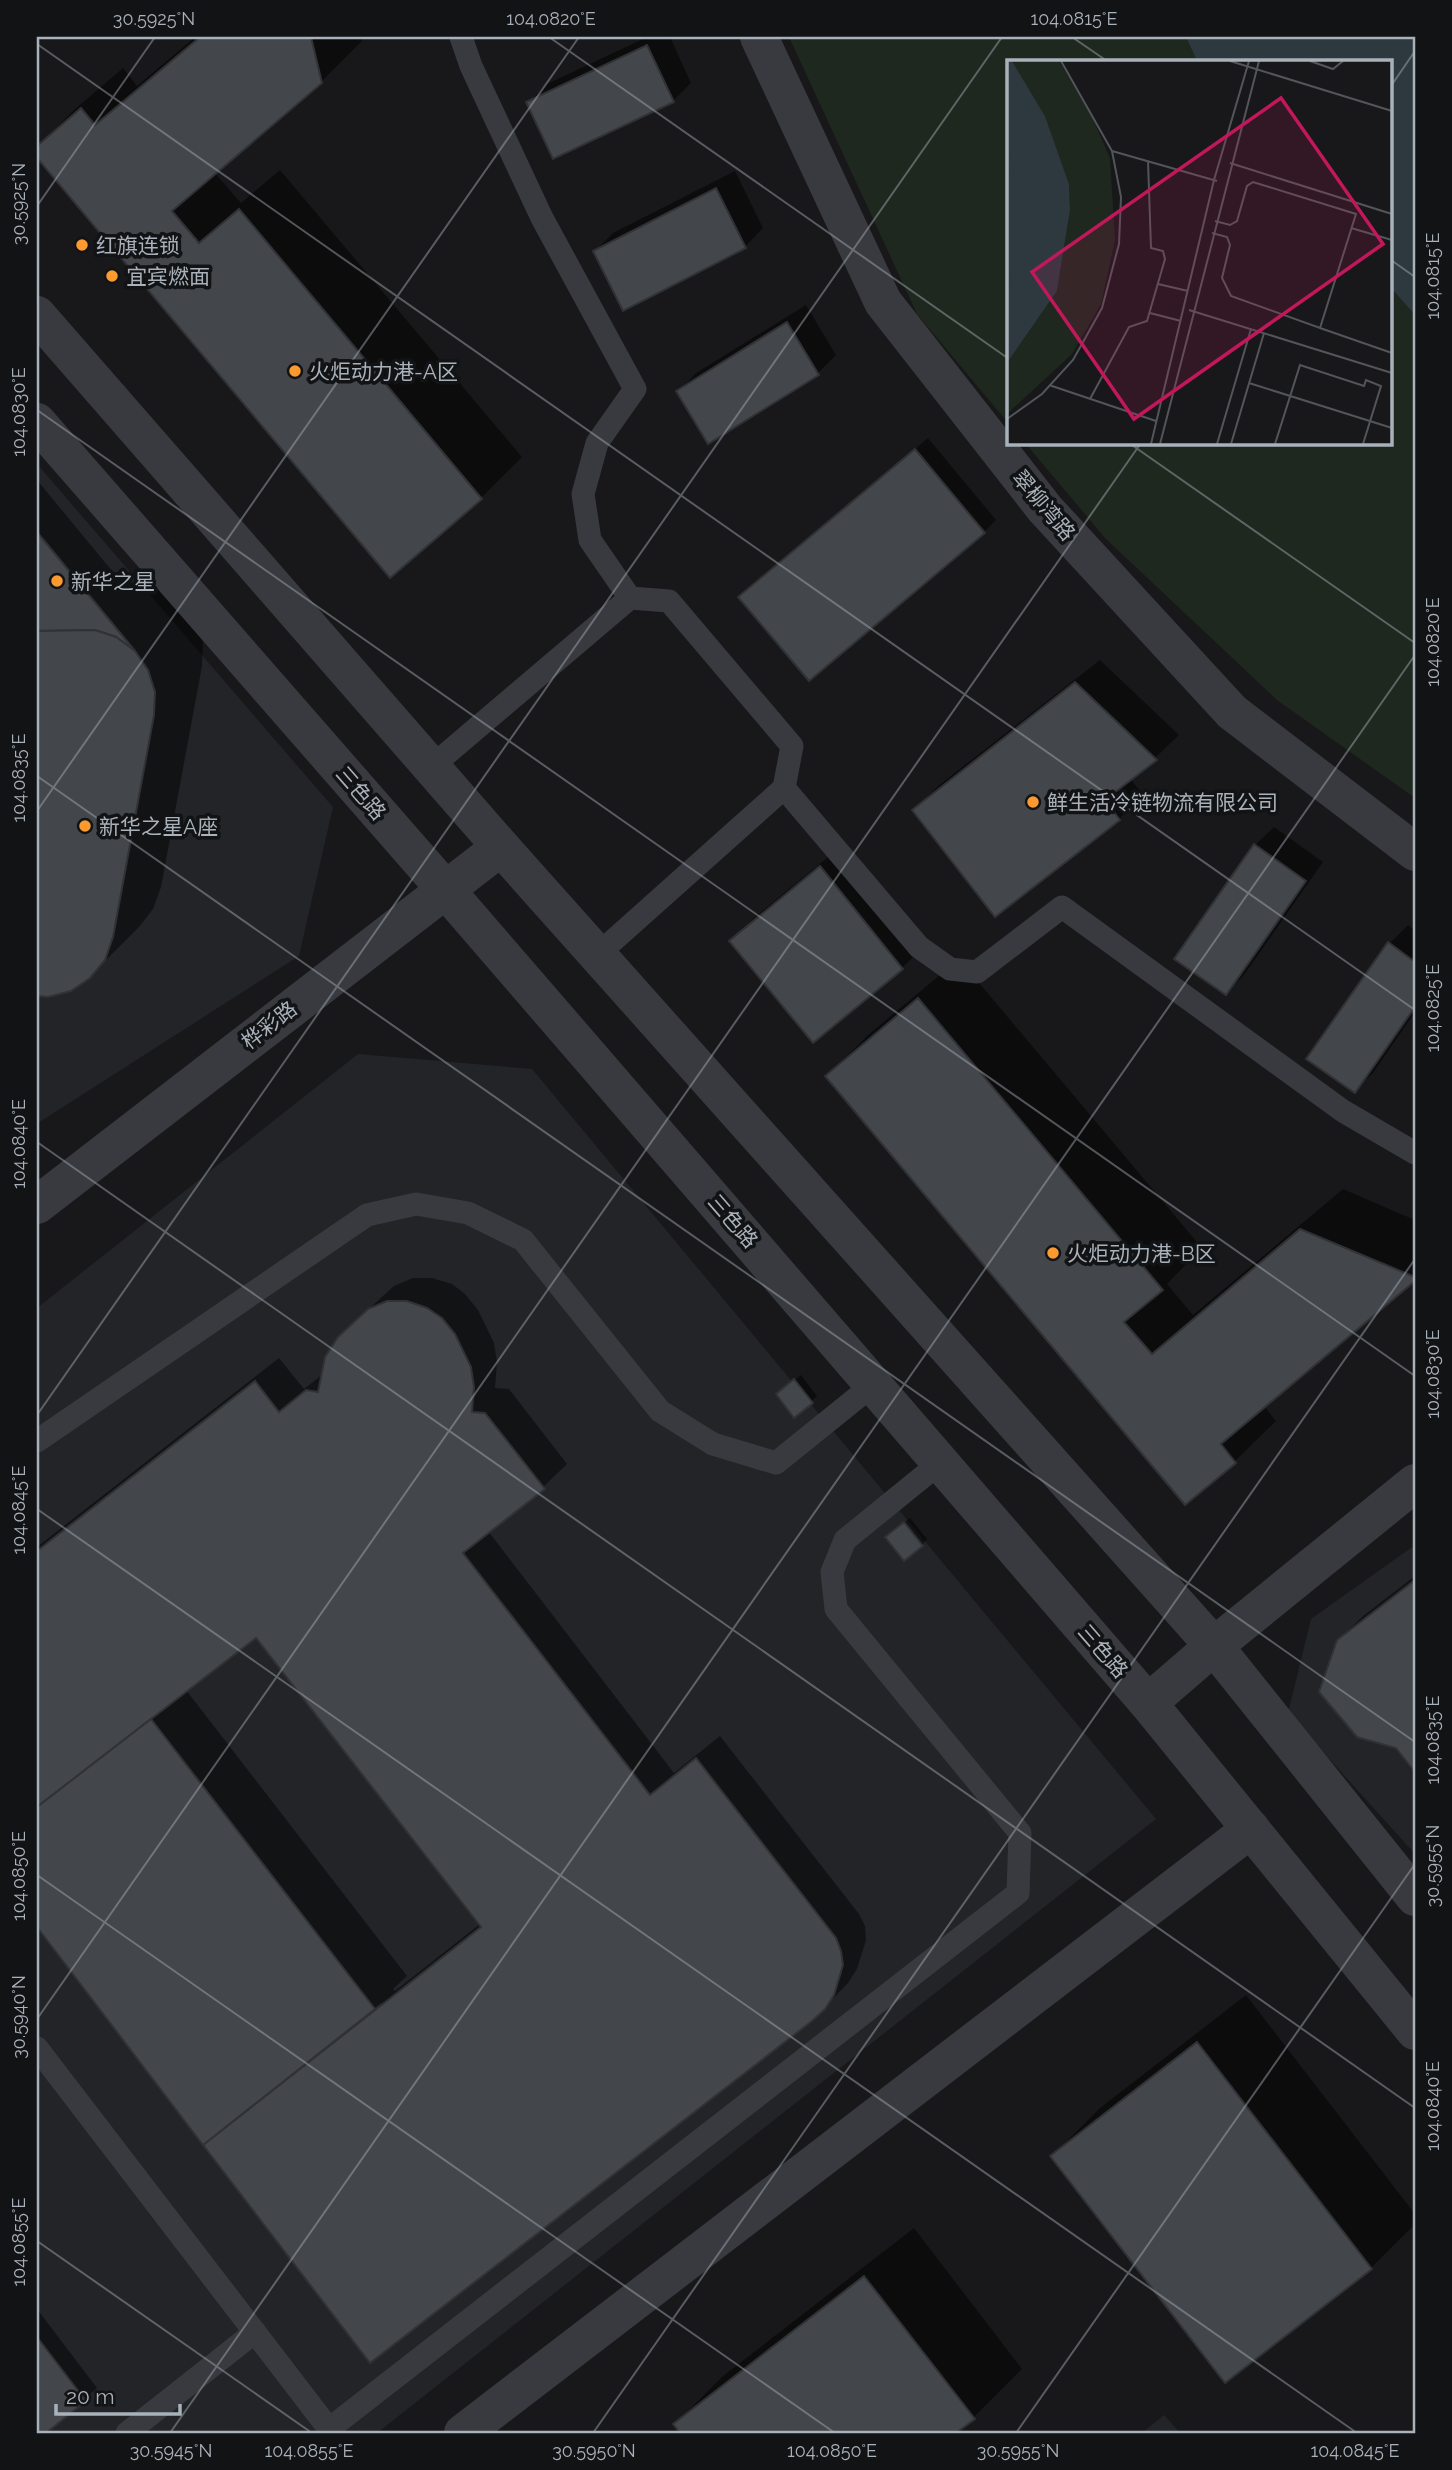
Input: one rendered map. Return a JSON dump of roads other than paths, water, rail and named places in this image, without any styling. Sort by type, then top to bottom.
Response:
[{"type":"street","name":"翠柳湾路","points":[[759,37],[883,302],[1045,509],[1231,712],[1415,852]]},
{"type":"street","points":[[37,315],[597,955],[1214,1646],[1415,1897]]},
{"type":"street","name":"三色路","points":[[37,422],[445,889],[1148,1703],[1415,2031]]},
{"type":"street","name":"桦彩路","points":[[41,1194],[501,846]]},
{"type":"street","points":[[1148,1703],[1415,1483]]},
{"type":"street","points":[[463,2433],[1251,1829]]},
{"type":"lane","points":[[461,37],[471,66],[542,218],[635,389],[597,443],[583,494],[590,540],[630,598]]},
{"type":"lane","points":[[431,767],[630,598],[668,601],[792,746],[784,788],[597,955]]},
{"type":"lane","points":[[784,788],[919,947],[950,969],[977,972],[1062,906],[1343,1111],[1415,1153]]},
{"type":"lane","points":[[37,1441],[367,1215],[416,1205],[468,1213],[523,1240],[660,1411],[713,1444],[776,1462],[874,1384]]},
{"type":"lane","points":[[37,2048],[329,2429],[1018,1893],[1020,1833],[836,1609],[832,1572],[845,1540],[941,1462]]},
{"type":"lane","points":[[127,2433],[255,2332]]},
{"type":"place","name":"红旗连锁","points":[[82,245]]},
{"type":"place","name":"宜宾燃面","points":[[112,276]]},
{"type":"place","name":"火炬动力港-A区","points":[[295,371]]},
{"type":"place","name":"新华之星","points":[[57,581]]},
{"type":"place","name":"鲜生活冷链物流有限公司","points":[[1033,802]]},
{"type":"place","name":"新华之星A座","points":[[85,826]]},
{"type":"place","name":"火炬动力港-B区","points":[[1053,1253]]}]
